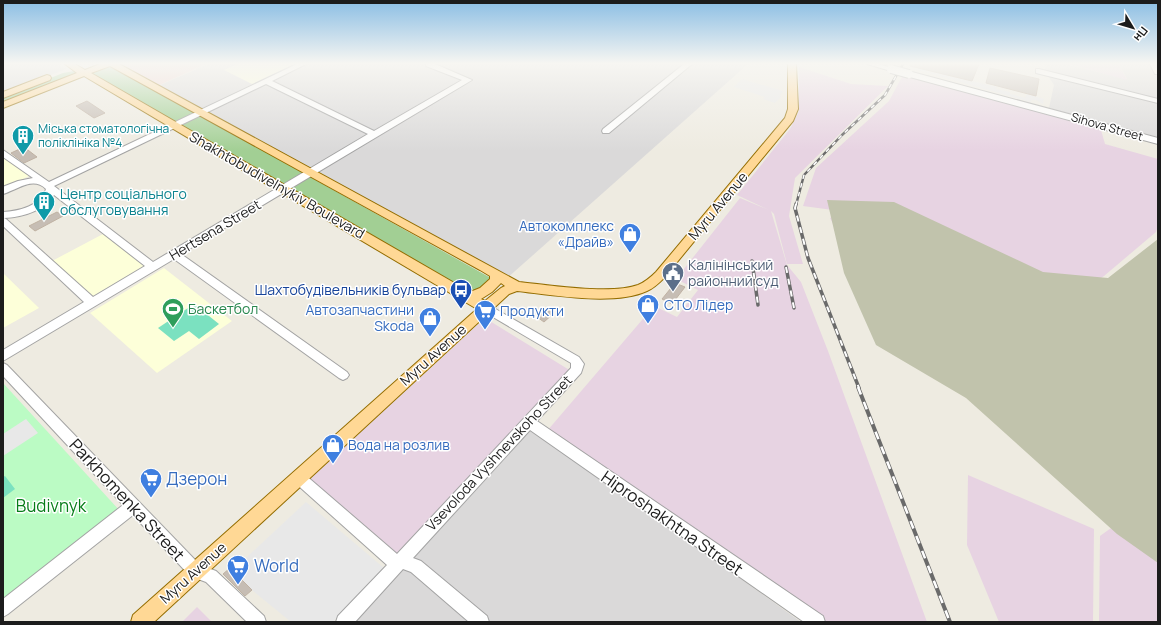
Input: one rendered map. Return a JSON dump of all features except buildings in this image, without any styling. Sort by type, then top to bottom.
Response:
[{"type":"main road","points":[[3,105],[29,93]]},
{"type":"main road","name":"Shakhtobudivelnykiv Boulevard","points":[[123,93],[175,126],[485,307]]},
{"type":"main road","name":"Shakhtobudivelnykiv Boulevard","points":[[167,93],[516,286]]},
{"type":"main road","name":"Myru Avenue","points":[[140,622],[485,307],[505,291],[516,286],[601,293],[639,290],[651,284],[790,119],[793,109],[793,93]]},
{"type":"main road","points":[[469,297],[476,297],[492,285],[496,280],[496,274]]},
{"type":"street","points":[[3,191],[28,182],[48,186],[242,93]]},
{"type":"street","points":[[288,93],[374,134]]},
{"type":"street","name":"Hertsena Street","points":[[3,356],[374,134],[445,93]]},
{"type":"street","points":[[606,131],[652,93]]},
{"type":"street","name":"Sihova Street","points":[[980,93],[1158,141]]},
{"type":"street","points":[[1130,93],[1158,100]]},
{"type":"street","points":[[3,153],[153,267]]},
{"type":"street","points":[[3,215],[25,211],[38,205],[47,198],[48,186]]},
{"type":"street","points":[[3,221],[92,303]]},
{"type":"street","points":[[174,254],[343,375]]},
{"type":"street","name":"Vsevoloda Vyshnevskoho Street","points":[[344,622],[577,370],[578,364],[575,360],[485,307]]},
{"type":"street","name":"Parkhomenka Street","points":[[3,368],[195,571],[212,576],[258,622]]},
{"type":"street","name":"Hiproshakhtna Street","points":[[528,422],[817,622]]},
{"type":"street","points":[[298,477],[391,559],[396,562],[400,560],[416,566],[481,622]]},
{"type":"street","points":[[3,609],[133,506]]},
{"type":"shaded area","points":[[171,93],[715,93],[505,280]]},
{"type":"shaded area","points":[[753,93],[781,93],[781,97],[775,103],[763,99],[765,97]]},
{"type":"shaded area","points":[[799,93],[881,93],[795,178],[789,216],[803,264],[787,264],[774,214],[771,211],[787,265],[801,282],[828,351],[927,622],[826,622],[547,431],[654,306],[677,317],[698,290],[676,279],[740,198],[769,210],[737,195],[790,129],[799,111]]},
{"type":"shaded area","points":[[893,93],[973,93],[1101,130],[1105,144],[1158,159],[1158,226],[1156,232],[1104,276],[1056,310],[877,308],[830,218],[846,208],[833,210],[803,206],[816,168],[889,101]]},
{"type":"shaded area","points":[[999,93],[1010,93],[1025,98],[1027,94],[1044,99],[1043,104],[1036,100],[1032,100],[1030,102]]},
{"type":"shaded area","points":[[1052,93],[1158,93],[1158,137],[1049,108]]},
{"type":"shaded area","points":[[3,156],[29,176],[3,189]]},
{"type":"shaded area","points":[[827,200],[894,202],[1043,272],[1108,278],[1158,239],[1158,563],[1117,534],[966,398],[876,345],[844,273]]},
{"type":"shaded area","points":[[103,234],[144,266],[93,296],[52,261]]},
{"type":"shaded area","points":[[164,268],[232,321],[157,373],[90,313]]},
{"type":"shaded area","points":[[3,273],[39,308],[3,328]]},
{"type":"shaded area","points":[[485,318],[571,371],[397,556],[310,479]]},
{"type":"shaded area","points":[[26,419],[38,433],[3,456],[3,434]]},
{"type":"shaded area","points":[[529,427],[801,622],[350,622]]},
{"type":"shaded area","points":[[968,475],[1094,529],[1093,622],[999,622],[967,545]]},
{"type":"shaded area","points":[[306,502],[384,568],[333,622],[291,622],[252,590],[232,571]]},
{"type":"shaded area","points":[[1136,510],[1158,530],[1158,622],[1099,622],[1100,536]]},
{"type":"shaded area","points":[[197,607],[212,622],[182,622]]},
{"type":"green space","points":[[13,93],[29,93],[3,104],[3,97]]},
{"type":"green space","points":[[126,93],[160,93],[489,277],[490,280],[478,292],[470,293]]},
{"type":"green space","points":[[194,304],[219,324],[199,339],[189,331],[174,341],[158,328]]},
{"type":"green space","name":"Budivnyk","points":[[3,383],[120,511],[3,604]]},
{"type":"green space","points":[[5,476],[15,489],[3,498],[3,477]]},
{"type":"railway","points":[[796,205],[804,175],[842,135],[886,93]]},
{"type":"railway","points":[[796,204],[795,208],[808,258],[859,388]]},
{"type":"railway","points":[[752,261],[758,305]]},
{"type":"railway","points":[[786,267],[794,308]]},
{"type":"railway","points":[[858,387],[950,622]]},
{"type":"place","name":"Міська стоматологічна поліклініка №4","points":[[23,156]]},
{"type":"place","name":"Центр соціального обслуговування","points":[[44,222]]},
{"type":"place","name":"Автокомплекс «Драйв»","points":[[630,254]]},
{"type":"place","name":"Калінінський районний суд","points":[[673,292]]},
{"type":"place","name":"Шахтобудівельників бульвар","points":[[461,310]]},
{"type":"place","name":"СТО Лідер","points":[[648,324]]},
{"type":"place","name":"Баскетбол","points":[[173,328]]},
{"type":"place","name":"Продукти","points":[[485,330]]},
{"type":"place","name":"Автозапчастини Skoda","points":[[430,338]]},
{"type":"place","name":"Вода на розлив","points":[[333,464]]},
{"type":"place","name":"Дзерон","points":[[151,498]]},
{"type":"place","name":"World","points":[[238,586]]}]
